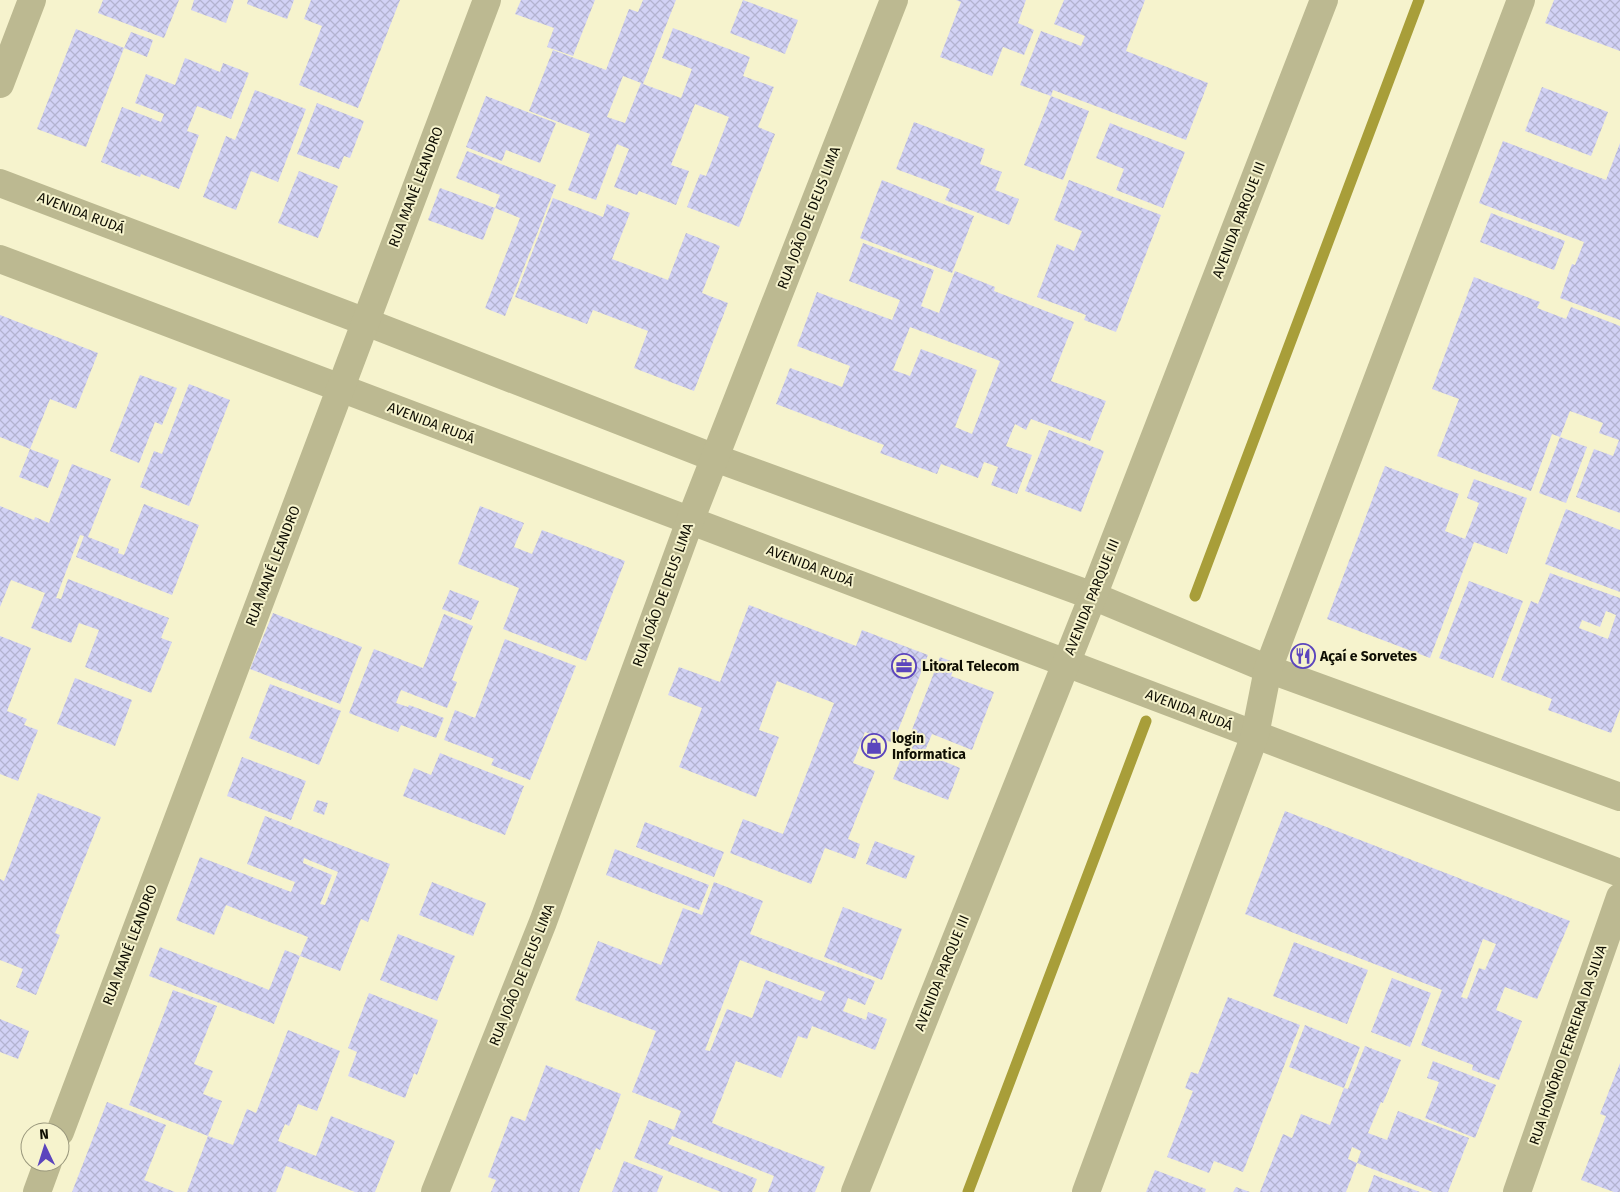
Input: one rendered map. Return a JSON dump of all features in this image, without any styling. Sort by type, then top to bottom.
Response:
[{"type":"street","points":[[0,84],[32,0]]},
{"type":"street","name":"RUA MANÉ LEANDRO","points":[[64,1122],[487,0]]},
{"type":"street","name":"RUA JOÃO DE DEUS LIMA","points":[[435,1192],[543,922],[690,521],[894,0]]},
{"type":"street","name":"AVENIDA PARQUE III","points":[[855,1192],[1093,596],[1324,0]]},
{"type":"street","points":[[1086,1192],[1255,735],[1268,670],[1521,0]]},
{"type":"street","name":"AVENIDA RUDÁ","points":[[0,183],[366,322],[715,458],[1093,596],[1268,670],[1620,796]]},
{"type":"street","name":"AVENIDA RUDÁ","points":[[0,259],[1620,874]]},
{"type":"street","name":"RUA HONÓRIO FERREIRA DA SILVA","points":[[1517,1192],[1620,897]]},
{"type":"street","points":[[37,1192],[44,1172]]},
{"type":"building","points":[[103,0],[179,0],[164,38],[98,13]]},
{"type":"building","points":[[194,0],[234,0],[226,23],[191,10]]},
{"type":"building","points":[[248,0],[294,0],[287,19],[247,4]]},
{"type":"building","points":[[311,0],[400,0],[358,108],[299,85],[322,26],[304,19]]},
{"type":"building","points":[[521,0],[595,0],[573,56],[547,47],[554,28],[515,14]]},
{"type":"building","points":[[643,0],[676,0],[643,84],[681,98],[692,69],[662,58],[673,28],[750,57],[743,76],[774,87],[758,127],[775,134],[739,227],[687,207],[700,174],[706,176],[729,117],[695,104],[671,165],[689,171],[676,205],[639,191],[637,195],[614,187],[629,149],[617,144],[596,200],[568,190],[590,134],[529,111],[553,50],[606,70],[629,9],[638,12]],"holes":[[[623,76],[641,83],[625,123],[607,117]]]},
{"type":"building","points":[[743,0],[798,20],[785,54],[730,33]]},
{"type":"building","points":[[956,0],[1026,0],[1018,23],[1034,30],[1024,55],[1003,47],[992,76],[940,57],[961,2]]},
{"type":"building","points":[[1064,0],[1145,0],[1126,51],[1208,83],[1186,140],[1053,90],[1051,96],[1020,85],[1041,31],[1081,46],[1085,36],[1054,24]]},
{"type":"building","points":[[1554,0],[1620,0],[1620,51],[1545,23]]},
{"type":"building","points":[[76,29],[124,48],[86,147],[37,129]]},
{"type":"building","points":[[131,32],[153,40],[147,57],[124,48]]},
{"type":"building","points":[[185,58],[220,72],[223,63],[249,73],[231,119],[197,106],[187,131],[199,135],[179,189],[141,174],[140,177],[101,162],[122,107],[161,122],[164,114],[135,103],[146,74],[175,85]]},
{"type":"building","points":[[1542,87],[1608,112],[1591,156],[1525,131]]},
{"type":"building","points":[[255,90],[306,109],[278,182],[251,171],[236,210],[203,197],[226,136],[235,140]]},
{"type":"building","points":[[486,96],[556,123],[540,163],[506,150],[502,161],[466,147]]},
{"type":"building","points":[[1051,96],[1089,111],[1063,180],[1024,165]]},
{"type":"building","points":[[317,103],[364,121],[350,158],[344,156],[339,169],[297,154]]},
{"type":"building","points":[[914,122],[985,149],[980,164],[1002,172],[995,190],[1019,199],[1009,225],[945,200],[950,189],[896,169]]},
{"type":"building","points":[[1110,123],[1185,152],[1163,208],[1116,190],[1124,169],[1096,158]]},
{"type":"building","points":[[1503,141],[1606,180],[1620,143],[1620,320],[1560,298],[1572,264],[1575,265],[1584,242],[1479,203]]},
{"type":"building","points":[[467,151],[556,185],[505,316],[485,308],[520,218],[495,208],[500,195],[456,178]]},
{"type":"building","points":[[299,171],[338,186],[318,238],[278,223]]},
{"type":"building","points":[[882,180],[974,216],[952,273],[860,238]]},
{"type":"building","points":[[1069,180],[1161,215],[1116,332],[1084,320],[1086,315],[1037,297],[1057,244],[1074,251],[1082,231],[1054,220]]},
{"type":"building","points":[[440,188],[495,208],[483,240],[428,220]]},
{"type":"building","points":[[553,198],[603,217],[607,204],[630,213],[612,259],[668,280],[686,233],[720,246],[702,293],[728,303],[694,391],[634,368],[648,331],[593,310],[587,324],[515,297]]},
{"type":"building","points":[[1491,213],[1565,241],[1554,270],[1480,242]]},
{"type":"building","points":[[863,243],[934,270],[921,306],[939,313],[955,271],[995,287],[994,291],[1074,322],[1051,381],[1106,401],[1090,441],[1031,419],[1026,430],[1015,424],[1006,446],[1032,455],[1017,494],[991,485],[998,467],[984,462],[978,478],[941,464],[937,474],[880,453],[884,445],[776,404],[790,368],[842,387],[850,366],[797,346],[817,292],[892,320],[900,300],[849,281]],"holes":[[[910,327],[1000,361],[972,434],[955,427],[977,370],[921,349],[910,376],[893,370]]]},
{"type":"building","points":[[1474,277],[1540,302],[1537,308],[1566,319],[1571,307],[1620,326],[1620,513],[1576,497],[1594,449],[1613,456],[1619,440],[1599,433],[1603,423],[1570,411],[1560,437],[1552,434],[1531,491],[1437,456],[1459,399],[1432,389]]},
{"type":"building","points":[[0,315],[98,353],[76,409],[50,399],[30,449],[0,437]]},
{"type":"building","points":[[140,375],[177,388],[162,425],[155,422],[139,463],[110,451]]},
{"type":"building","points":[[189,384],[230,400],[189,506],[140,487],[154,451],[162,454]]},
{"type":"building","points":[[1049,430],[1104,451],[1081,512],[1025,491]]},
{"type":"building","points":[[1560,437],[1587,447],[1566,503],[1539,493]]},
{"type":"building","points":[[30,449],[59,460],[48,488],[19,477]]},
{"type":"building","points":[[72,464],[111,479],[88,537],[119,549],[118,553],[124,555],[144,504],[199,525],[172,595],[76,557],[84,536],[80,535],[56,598],[61,599],[68,579],[169,618],[161,638],[172,642],[151,693],[85,667],[99,630],[79,623],[71,643],[31,628],[45,593],[11,580],[0,607],[0,506],[34,520],[35,517],[49,523]]},
{"type":"building","points":[[1385,466],[1459,494],[1445,531],[1465,539],[1479,503],[1467,498],[1474,479],[1527,498],[1507,554],[1474,542],[1430,658],[1327,619]]},
{"type":"building","points":[[480,506],[524,523],[514,547],[532,554],[542,530],[625,561],[586,661],[503,629],[519,588],[458,564]]},
{"type":"building","points":[[1566,509],[1620,530],[1620,592],[1545,564]]},
{"type":"building","points":[[1550,573],[1620,598],[1620,709],[1611,733],[1548,710],[1552,699],[1501,680],[1531,601],[1538,604]],"holes":[[[1606,611],[1616,615],[1608,639],[1579,628],[1582,620],[1600,627]]]},
{"type":"building","points":[[1469,581],[1523,601],[1493,678],[1439,658]]},
{"type":"building","points":[[450,590],[479,601],[471,620],[442,609]]},
{"type":"building","points":[[749,605],[856,646],[862,630],[928,655],[893,743],[865,732],[853,763],[875,771],[848,839],[860,844],[855,859],[825,848],[811,884],[730,853],[743,819],[783,834],[834,703],[777,681],[759,730],[779,737],[756,797],[679,767],[702,708],[668,695],[679,667],[720,682]]},
{"type":"building","points":[[273,613],[362,647],[340,704],[250,669]]},
{"type":"building","points":[[444,614],[473,626],[452,680],[457,682],[447,708],[401,690],[396,703],[408,707],[409,705],[444,718],[436,738],[401,725],[398,732],[349,713],[374,649],[423,668]]},
{"type":"building","points":[[0,636],[31,648],[7,711],[27,719],[24,725],[38,730],[18,781],[0,774]]},
{"type":"building","points":[[505,639],[576,666],[530,780],[491,765],[494,759],[444,740],[455,710],[475,718]]},
{"type":"building","points":[[940,657],[956,663],[951,676],[994,692],[972,750],[932,734],[924,753],[960,768],[948,800],[893,779]]},
{"type":"building","points":[[75,678],[132,700],[115,746],[57,724]]},
{"type":"building","points":[[270,684],[341,711],[319,765],[249,738]]},
{"type":"building","points":[[440,753],[524,786],[505,835],[403,796],[414,768],[431,775]]},
{"type":"building","points":[[242,757],[306,781],[291,820],[227,796]]},
{"type":"building","points":[[38,793],[101,817],[55,933],[60,935],[36,995],[16,987],[23,969],[0,960],[0,879],[4,881]]},
{"type":"building","points":[[317,800],[328,803],[324,815],[313,811]]},
{"type":"building","points":[[1285,811],[1570,921],[1537,999],[1505,987],[1496,1010],[1522,1021],[1499,1080],[1472,1070],[1473,1065],[1421,1045],[1442,990],[1245,914]],"holes":[[[1483,939],[1496,944],[1485,970],[1479,968],[1467,999],[1461,997]]]},
{"type":"building","points":[[265,816],[390,864],[368,922],[361,919],[340,971],[300,956],[308,937],[226,905],[214,935],[176,920],[200,857],[291,892],[295,882],[247,864]],"holes":[[[304,858],[338,872],[325,905],[320,904],[332,875],[303,863]]]},
{"type":"building","points":[[645,822],[724,852],[714,877],[636,847]]},
{"type":"building","points":[[875,841],[915,856],[906,879],[866,864]]},
{"type":"building","points":[[615,849],[709,885],[699,910],[606,875]]},
{"type":"building","points":[[432,882],[486,903],[473,936],[419,915]]},
{"type":"building","points":[[714,882],[763,901],[750,934],[875,981],[865,1005],[848,998],[843,1011],[866,1020],[868,1012],[887,1019],[875,1050],[812,1026],[807,1039],[798,1036],[781,1078],[736,1061],[712,1123],[825,1167],[815,1192],[768,1192],[774,1176],[672,1136],[668,1144],[757,1179],[752,1192],[721,1192],[634,1158],[649,1120],[674,1130],[681,1111],[632,1092],[656,1031],[575,1000],[598,941],[661,965],[683,908],[702,915]],"holes":[[[740,960],[825,992],[821,1001],[766,980],[752,1018],[727,1009],[710,1051],[705,1050]]]},
{"type":"building","points":[[843,907],[902,929],[882,980],[824,957]]},
{"type":"building","points":[[398,934],[455,956],[437,1001],[380,980]]},
{"type":"building","points":[[1294,942],[1368,970],[1347,1024],[1273,996]]},
{"type":"building","points":[[160,947],[269,990],[285,950],[300,956],[274,1024],[149,976]]},
{"type":"building","points":[[1392,978],[1431,993],[1410,1047],[1371,1032]]},
{"type":"building","points":[[173,990],[217,1006],[194,1064],[213,1071],[203,1094],[222,1101],[208,1136],[129,1105]]},
{"type":"building","points":[[369,993],[438,1020],[417,1075],[414,1073],[405,1098],[348,1076],[357,1052],[348,1048]]},
{"type":"building","points":[[1228,997],[1300,1025],[1243,1172],[1214,1161],[1209,1173],[1167,1157],[1193,1091],[1185,1088],[1191,1072],[1198,1074]]},
{"type":"building","points":[[0,1019],[29,1031],[18,1059],[0,1052]]},
{"type":"building","points":[[1305,1025],[1360,1047],[1344,1088],[1289,1067]]},
{"type":"building","points":[[288,1030],[340,1051],[317,1111],[298,1104],[289,1126],[285,1124],[278,1141],[316,1156],[331,1116],[395,1141],[375,1192],[355,1192],[286,1166],[276,1192],[187,1192],[208,1136],[233,1145],[247,1109],[256,1113]]},
{"type":"building","points":[[1365,1046],[1401,1060],[1368,1133],[1387,1140],[1398,1111],[1469,1138],[1448,1192],[1433,1192],[1357,1163],[1346,1192],[1260,1192],[1283,1134],[1292,1138],[1301,1114],[1330,1125],[1344,1088],[1348,1089]],"holes":[[[1352,1147],[1361,1151],[1357,1163],[1348,1159]]]},
{"type":"building","points":[[1433,1061],[1496,1085],[1475,1138],[1425,1118],[1439,1082],[1427,1078]]},
{"type":"building","points":[[1620,1063],[1620,1192],[1614,1192],[1581,1180],[1606,1116],[1600,1114]]},
{"type":"building","points":[[546,1065],[621,1094],[600,1150],[596,1148],[579,1192],[491,1192],[496,1180],[488,1177],[511,1116],[525,1121]]},
{"type":"building","points":[[107,1102],[166,1125],[144,1180],[175,1192],[72,1192]]},
{"type":"building","points":[[624,1161],[663,1176],[657,1192],[612,1192]]},
{"type":"building","points":[[1155,1170],[1206,1189],[1205,1192],[1146,1192]]},
{"type":"building","points":[[1374,1175],[1420,1192],[1368,1192]]},
{"type":"building","points":[[1236,1187],[1250,1192],[1233,1192]]},
{"type":"waterway","points":[[1195,596],[1419,0]]},
{"type":"waterway","points":[[968,1192],[1146,721]]},
{"type":"place","name":"Açaí e Sorvetes","points":[[1303,656]]},
{"type":"place","name":"Litoral Telecom","points":[[904,666]]},
{"type":"place","name":"login Informatica","points":[[874,746]]}]
